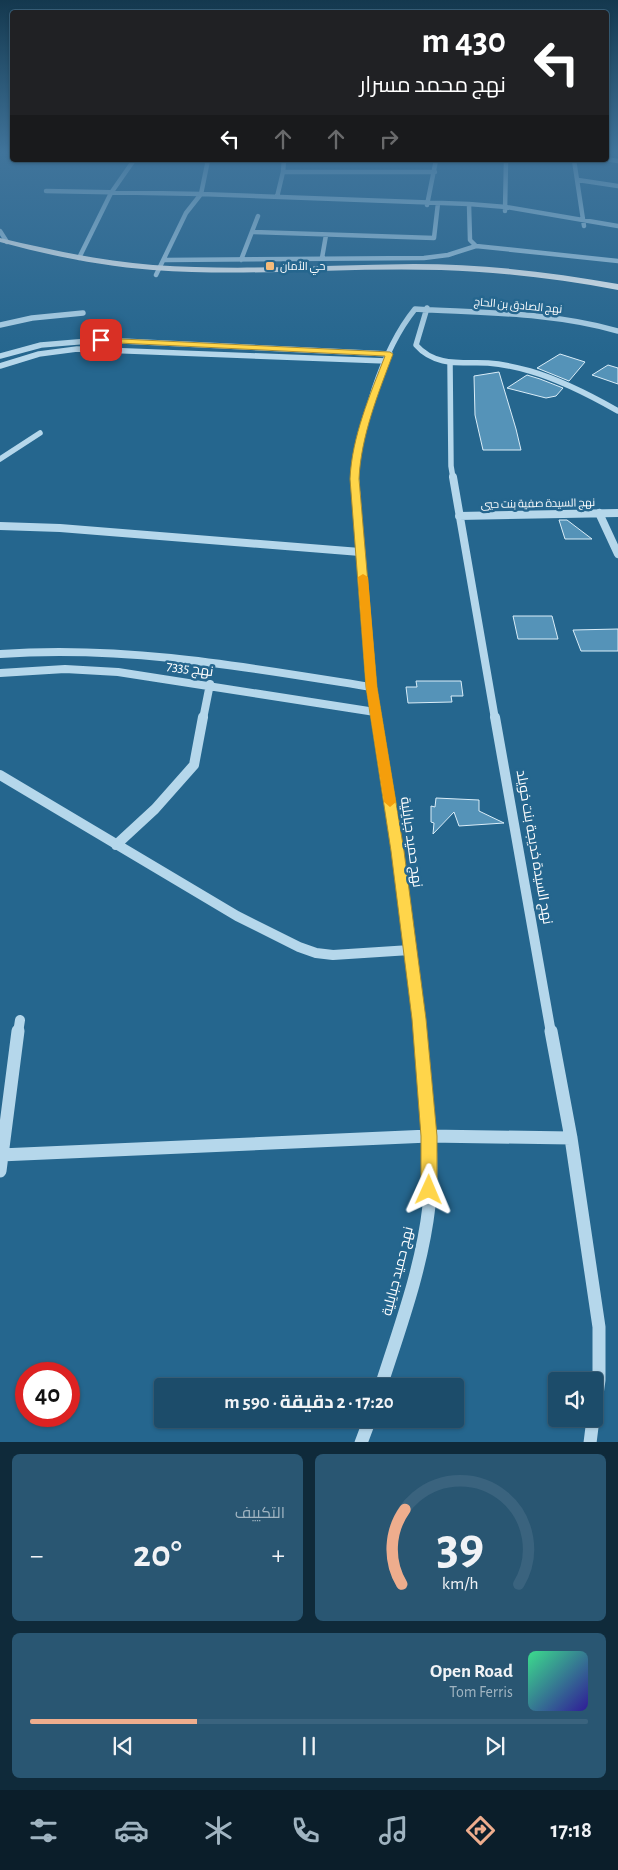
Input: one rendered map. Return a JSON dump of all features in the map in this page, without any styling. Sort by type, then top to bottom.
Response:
[{"type":"highway","points":[[3,241],[79,258],[161,267],[210,277],[456,275],[542,282],[618,294]]},
{"type":"highway","points":[[0,249],[70,265],[245,271],[455,268],[544,275],[618,287]]},
{"type":"street","points":[[79,258],[98,220]]},
{"type":"street","points":[[161,267],[183,220]]},
{"type":"street","points":[[241,260],[257,220]]},
{"type":"street","points":[[253,232],[434,238],[436,220]]},
{"type":"street","points":[[469,220],[470,240],[476,246]]},
{"type":"street","points":[[565,220],[618,230]]},
{"type":"street","points":[[585,224],[618,226]]},
{"type":"street","points":[[0,231],[3,241]]},
{"type":"street","points":[[322,258],[326,235]]},
{"type":"street","points":[[161,267],[241,260],[437,257],[476,246],[618,261]]},
{"type":"street","points":[[427,308],[417,336],[416,345],[425,355],[435,360],[495,364],[532,372],[578,390],[618,411]]},
{"type":"street","name":"نهج الصادق بن الحاج","points":[[415,309],[427,308],[553,317],[583,321],[618,331]]},
{"type":"street","name":"نهج حميد جبايلية","points":[[384,1378],[413,1287],[423,1242],[429,1205],[429,1136],[419,1019],[398,851],[371,687],[354,479],[355,461],[370,405],[388,357],[404,324],[415,309]]},
{"type":"street","points":[[0,325],[32,318],[84,313]]},
{"type":"street","points":[[0,356],[41,345],[101,340],[388,357]]},
{"type":"street","points":[[0,366],[39,354],[77,349],[388,357]]},
{"type":"street","name":"نهج السيدة خديجة بنت خويلد","points":[[450,362],[450,441],[459,516],[480,623],[534,941],[571,1138],[599,1327],[599,1372]]},
{"type":"street","points":[[0,459],[40,433]]},
{"type":"street","name":"نهج السيدة صفية بنت حيي","points":[[459,516],[618,512]]},
{"type":"street","points":[[599,513],[618,554]]},
{"type":"street","points":[[0,526],[60,528],[360,552]]},
{"type":"street","name":"نهج 7335","points":[[0,654],[50,649],[103,650],[371,687]]},
{"type":"street","name":"نهج 7335","points":[[0,673],[65,669],[118,672],[210,684],[375,712]]},
{"type":"street","points":[[116,845],[155,809],[194,765],[210,684]]},
{"type":"street","points":[[0,775],[237,916],[299,947],[316,953],[333,954],[410,950]]},
{"type":"street","points":[[0,1171],[20,1020]]},
{"type":"street","points":[[1,1155],[429,1136],[571,1138]]},
{"type":"street","name":"نهج السيدة خديجة بنت خويلد","points":[[590,1442],[592,1427]]},
{"type":"street","points":[[361,1442],[366,1428]]},
{"type":"building","points":[[560,354],[585,362],[569,381],[537,368]]},
{"type":"building","points":[[608,365],[618,368],[618,384],[592,375]]},
{"type":"building","points":[[499,372],[521,450],[483,450],[475,415],[474,376]]},
{"type":"building","points":[[527,375],[563,388],[556,396],[546,398],[507,388]]},
{"type":"building","points":[[559,520],[567,520],[592,539],[565,539]]},
{"type":"building","points":[[513,616],[552,616],[558,639],[518,639]]},
{"type":"building","points":[[618,629],[618,651],[581,651],[573,630]]},
{"type":"building","points":[[416,681],[461,681],[463,696],[451,696],[452,702],[408,703],[406,687],[417,687]]},
{"type":"building","points":[[436,798],[479,800],[479,811],[504,823],[459,826],[454,812],[433,834],[434,823],[431,822],[431,806],[435,807]]},
{"type":"slow traffic","points":[[363,577],[371,687],[390,802]]},
{"type":"place","name":"حي الأمان","points":[[270,266]]},
{"type":"route","points":[[101,340],[390,354],[370,405],[355,461],[354,479],[371,687],[398,851],[419,1019],[429,1136],[429,1190]]}]
